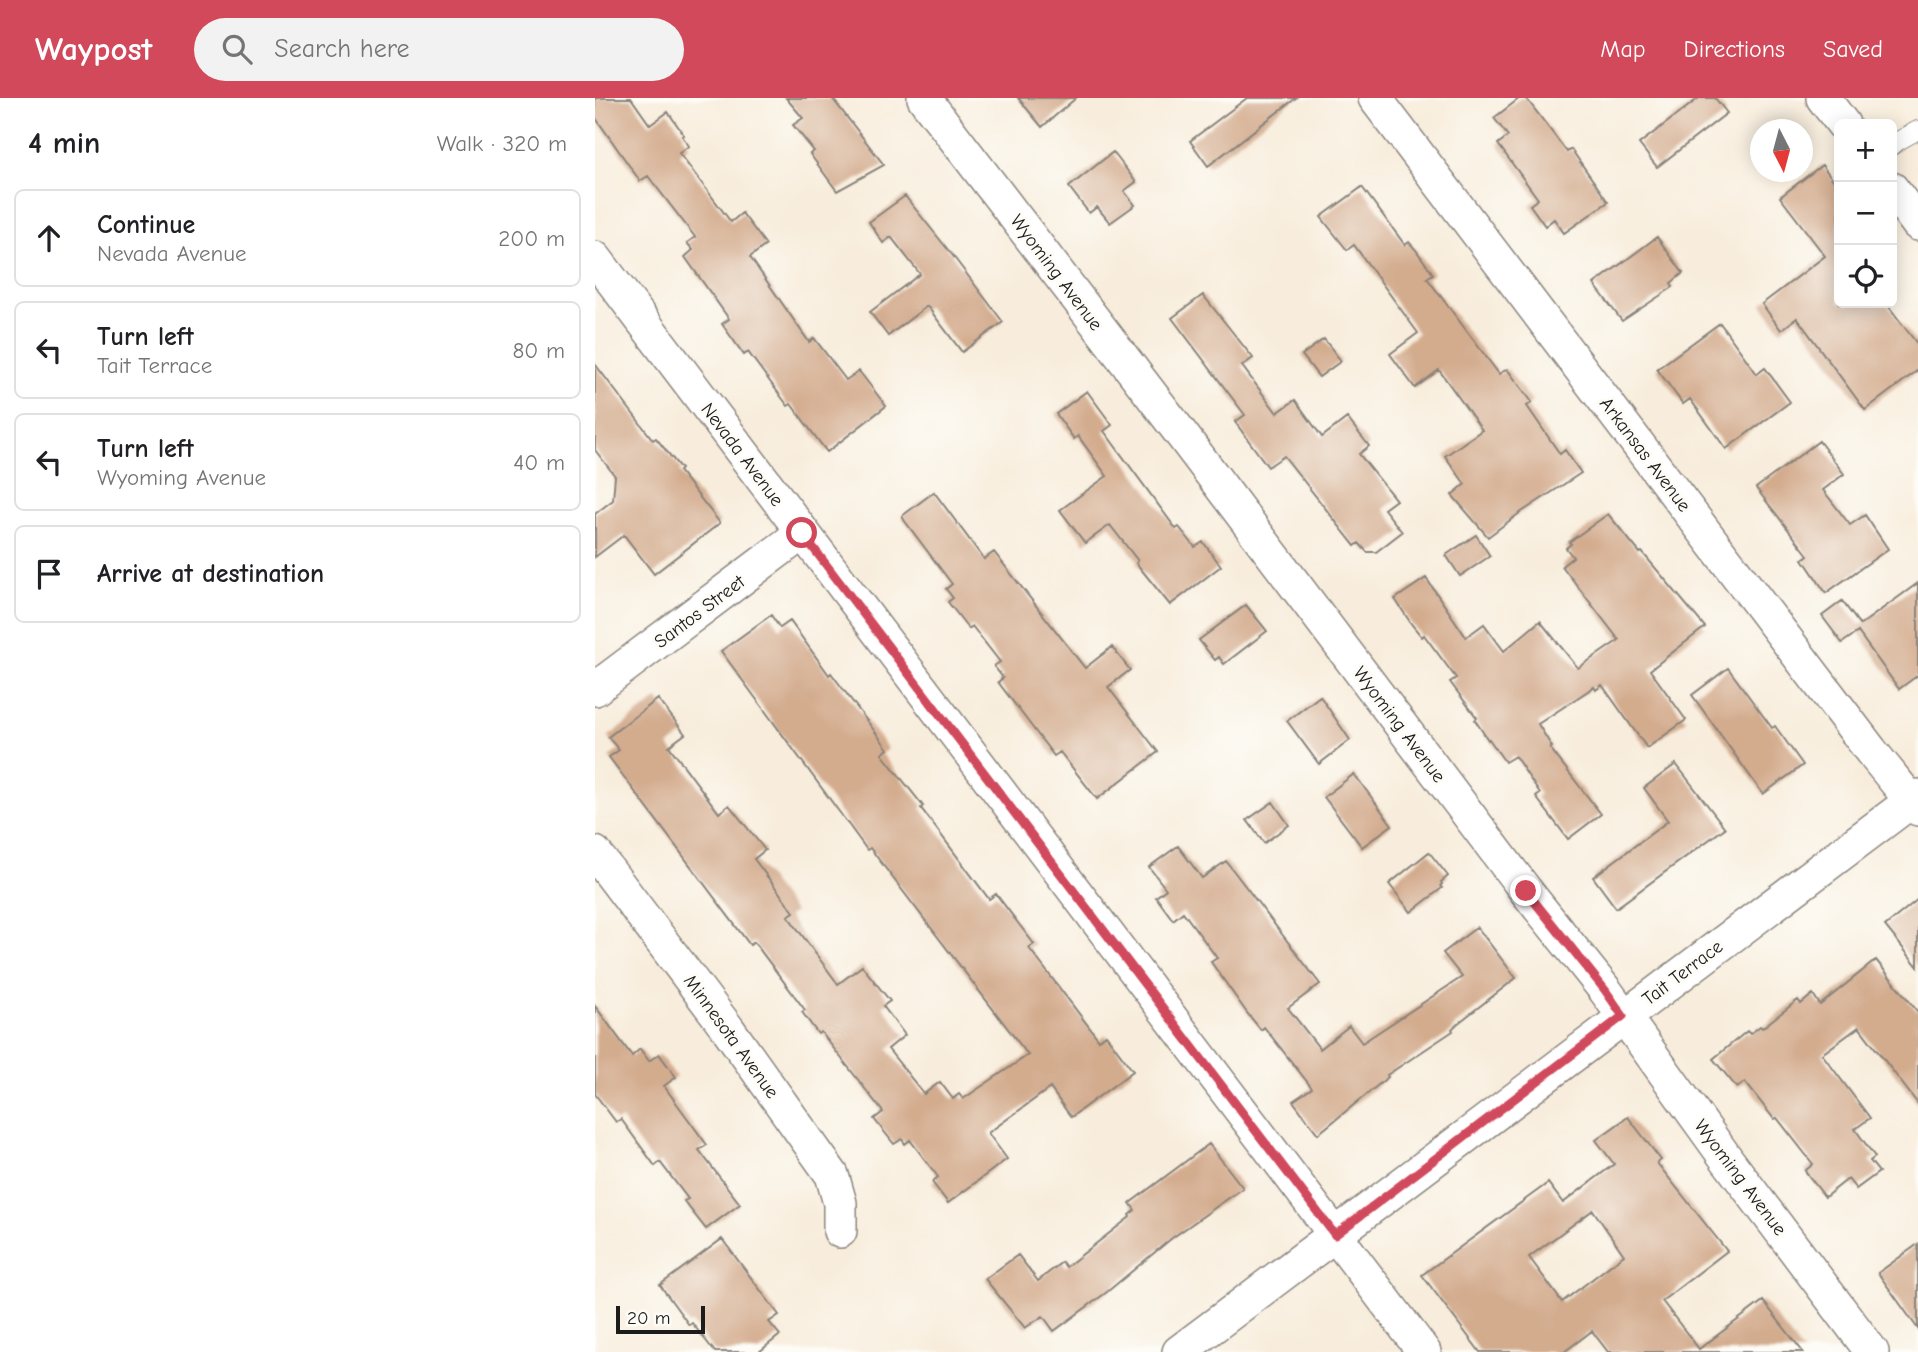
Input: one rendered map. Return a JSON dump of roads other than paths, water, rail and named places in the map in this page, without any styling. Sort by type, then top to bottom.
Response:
[{"type":"street","name":"Wyoming Avenue","points":[[924,98],[1623,1016],[1728,1161],[1873,1352]]},
{"type":"street","name":"Arkansas Avenue","points":[[1375,98],[1871,751],[1916,802]]},
{"type":"street","points":[[1823,98],[1839,119]]},
{"type":"street","points":[[1897,196],[1918,224]]},
{"type":"street","name":"Nevada Avenue","points":[[595,258],[1424,1352]]},
{"type":"street","name":"Santos Street","points":[[595,689],[802,533]]},
{"type":"street","name":"Tait Terrace","points":[[1178,1352],[1623,1016],[1916,802]]},
{"type":"street","name":"Minnesota Avenue","points":[[595,853],[728,1029],[832,1174],[840,1203],[840,1231]]},
{"type":"lane","points":[[1897,142],[1918,130]]}]
